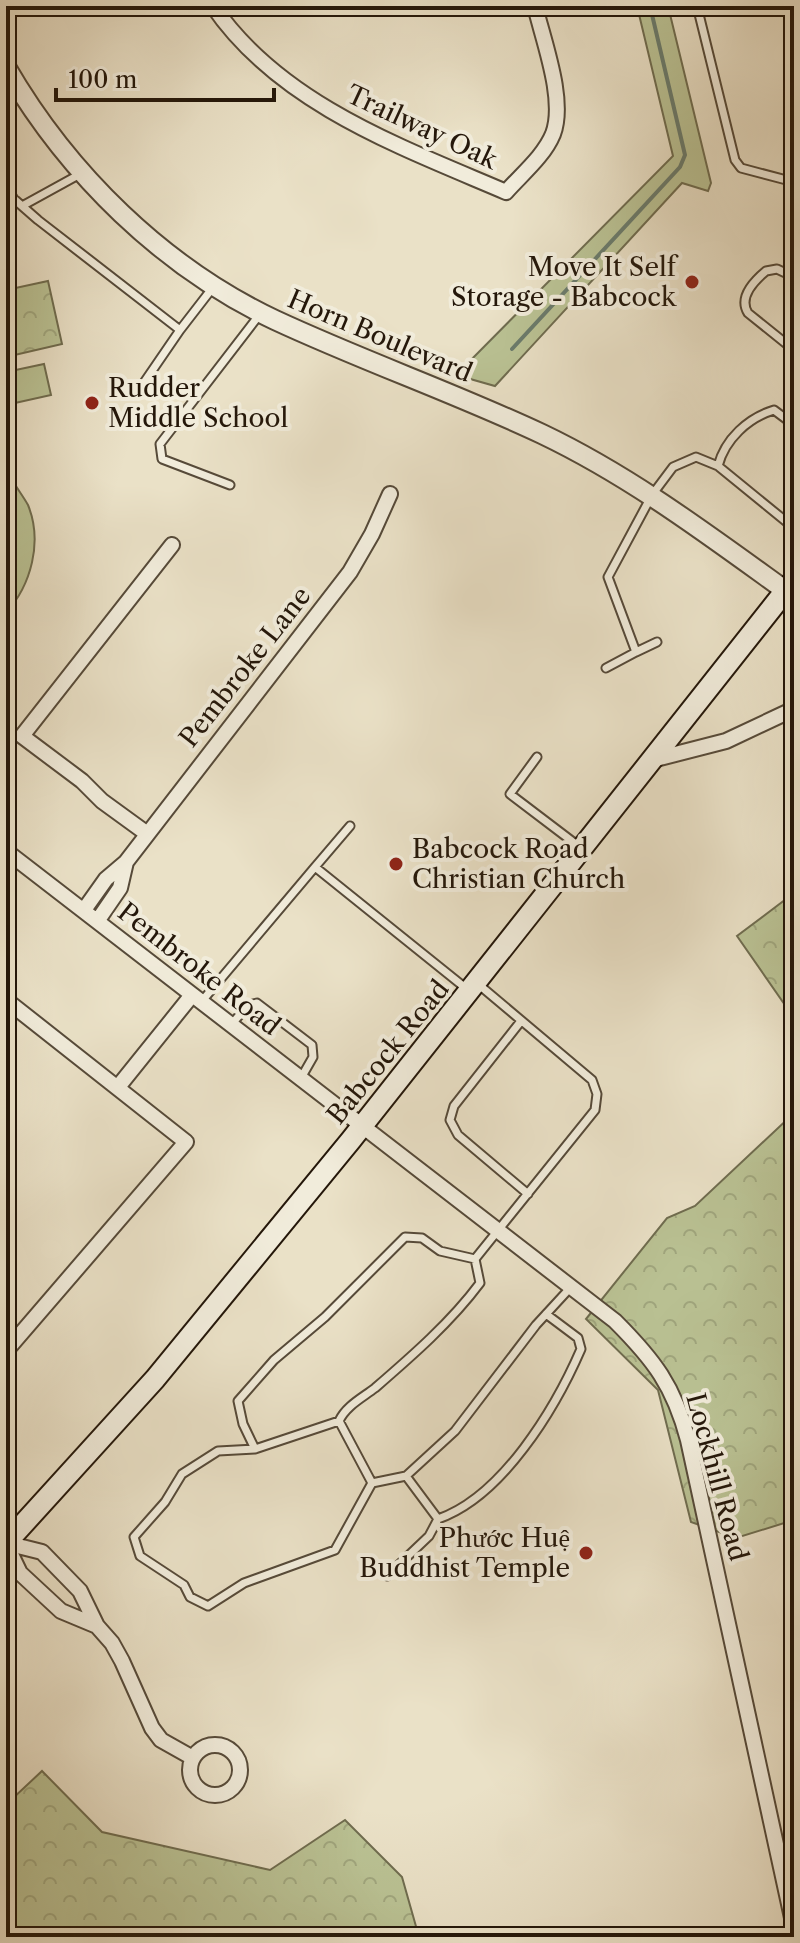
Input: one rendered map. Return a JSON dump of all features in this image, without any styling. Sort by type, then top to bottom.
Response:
[{"type":"main road","name":"Babcock Road","points":[[6,1543],[155,1379],[362,1127],[790,585]]},
{"type":"street","name":"Trailway Oak","points":[[213,6],[225,25],[277,74],[328,111],[391,143],[506,192],[545,148],[557,120],[554,85],[535,6]]},
{"type":"street","name":"Horn Boulevard","points":[[6,67],[35,114],[109,203],[161,248],[215,285],[262,313],[544,435],[652,495],[790,585]]},
{"type":"street","name":"Pembroke Lane","points":[[84,910],[106,879],[126,862],[350,572],[390,494]]},
{"type":"street","points":[[146,833],[22,736],[172,545]]},
{"type":"street","points":[[651,760],[726,741],[794,709]]},
{"type":"street","name":"Pembroke Road","points":[[6,851],[362,1127]]},
{"type":"street","name":"Pembroke Lane","points":[[98,920],[120,888],[126,862]]},
{"type":"street","points":[[118,1087],[196,999]]},
{"type":"street","points":[[6,1000],[186,1142],[6,1351]]},
{"type":"street","name":"Lockhill Road","points":[[362,1127],[615,1321],[656,1365],[674,1396],[683,1422],[794,1927]]},
{"type":"street","points":[[6,1543],[42,1552],[80,1591],[97,1626],[122,1661],[152,1728],[161,1740],[193,1758]]},
{"type":"street","points":[[6,1543],[20,1573],[61,1611],[97,1626]]},
{"type":"street","points":[[49,1600],[69,1579]]},
{"type":"lane","points":[[697,6],[735,160],[741,168],[794,182]]},
{"type":"lane","points":[[22,206],[82,173]]},
{"type":"lane","points":[[6,187],[22,206],[180,330]]},
{"type":"lane","points":[[794,277],[777,269],[766,271],[744,298],[743,306],[794,350]]},
{"type":"lane","points":[[143,384],[215,285]]},
{"type":"lane","points":[[230,485],[162,459],[160,444],[262,313]]},
{"type":"lane","points":[[718,466],[740,428],[763,413],[774,410],[794,425]]},
{"type":"lane","points":[[636,652],[608,577],[652,495],[673,467],[696,457],[718,466],[794,528]]},
{"type":"lane","points":[[606,668],[657,642]]},
{"type":"lane","points":[[537,757],[510,794],[582,849]]},
{"type":"lane","points":[[196,999],[350,826]]},
{"type":"lane","points":[[315,867],[521,1021],[592,1080],[597,1094],[595,1110],[475,1259]]},
{"type":"lane","points":[[231,1025],[248,1005],[257,1003],[301,1036],[312,1045],[313,1057],[301,1078]]},
{"type":"lane","points":[[521,1021],[454,1106],[450,1120],[458,1135],[528,1194]]},
{"type":"lane","points":[[255,1449],[243,1424],[238,1401],[274,1360],[325,1317],[405,1237],[422,1238],[440,1251],[475,1259]]},
{"type":"lane","points":[[475,1259],[480,1283],[462,1306],[344,1412],[339,1421],[255,1449],[218,1451],[182,1474],[165,1502],[134,1537],[140,1556],[184,1585],[190,1597],[208,1606],[244,1583],[335,1550],[372,1483],[406,1476],[455,1431],[546,1314],[571,1287]]},
{"type":"lane","points":[[387,1576],[429,1536],[438,1519],[456,1512],[513,1465],[549,1411],[581,1349],[578,1338],[546,1314]]},
{"type":"lane","points":[[339,1421],[372,1483]]},
{"type":"lane","points":[[406,1476],[438,1519]]},
{"type":"green space","points":[[637,6],[668,6],[711,183],[708,191],[682,183],[495,386],[456,375],[673,156]]},
{"type":"green space","points":[[48,281],[62,344],[6,357],[6,290]]},
{"type":"green space","points":[[44,364],[51,395],[6,405],[6,372]]},
{"type":"green space","points":[[11,478],[28,505],[34,548],[22,590],[6,613],[6,480]]},
{"type":"green space","points":[[794,893],[794,1018],[737,936]]},
{"type":"green space","points":[[794,1113],[794,1520],[736,1538],[691,1522],[658,1390],[586,1319],[667,1218],[695,1206]]},
{"type":"green space","points":[[42,1771],[102,1832],[270,1870],[345,1820],[402,1877],[419,1937],[6,1937],[6,1853],[11,1800]]},
{"type":"waterway","points":[[512,349],[680,167],[685,155],[650,6]]},
{"type":"place","name":"Move It Self Storage - Babcock","points":[[692,282]]},
{"type":"place","name":"Rudder Middle School","points":[[92,403]]},
{"type":"place","name":"Babcock Road Christian Church","points":[[396,864]]},
{"type":"place","name":"Phước Huệ Buddhist Temple","points":[[586,1553]]}]
